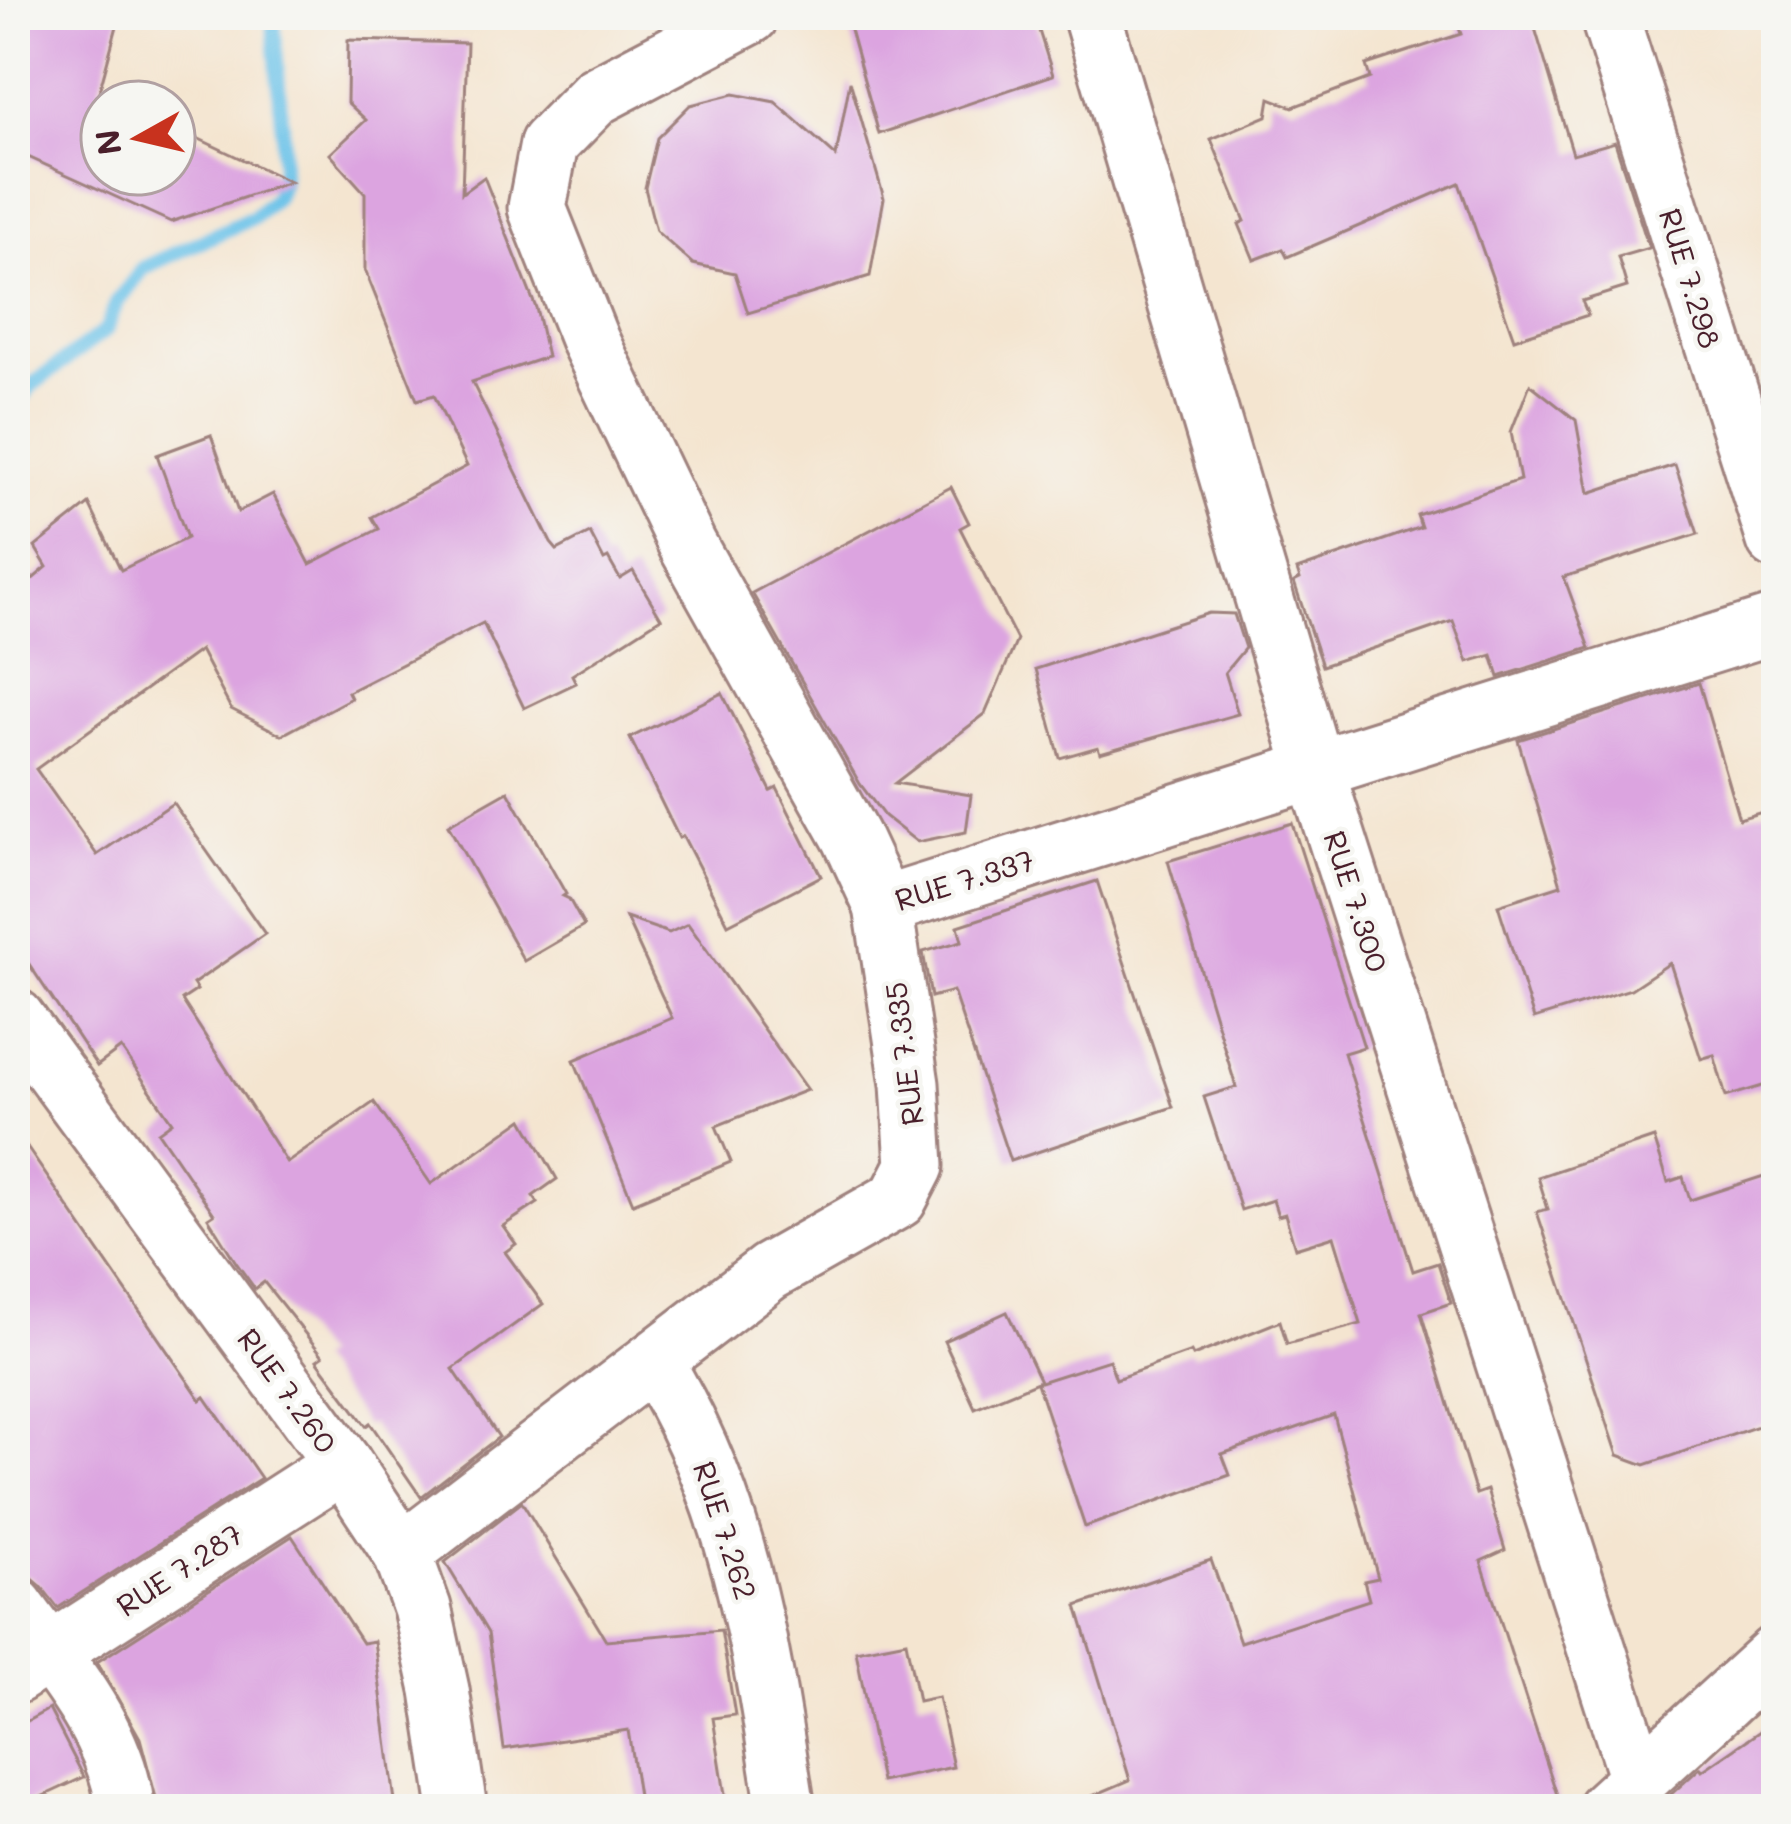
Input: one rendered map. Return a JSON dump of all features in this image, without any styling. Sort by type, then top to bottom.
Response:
[{"type":"street","name":"RUE 7.337","points":[[750,15],[596,96],[549,144],[537,208],[590,341],[688,546],[851,838],[883,906],[1776,624]]},
{"type":"street","name":"RUE 7.300","points":[[1092,15],[1622,1795]]},
{"type":"street","name":"RUE 7.298","points":[[1609,15],[1776,541]]},
{"type":"street","name":"RUE 7.335","points":[[653,1361],[769,1272],[898,1199],[915,1166],[910,1084],[883,906]]},
{"type":"street","name":"RUE 7.260","points":[[15,1018],[343,1464],[401,1553],[422,1608],[458,1809]]},
{"type":"street","points":[[401,1553],[653,1361]]},
{"type":"street","name":"RUE 7.262","points":[[653,1361],[717,1485],[756,1622],[786,1809]]},
{"type":"street","name":"RUE 7.287","points":[[32,1664],[343,1464]]},
{"type":"street","points":[[15,1606],[32,1664],[89,1707],[112,1748],[126,1809]]},
{"type":"street","points":[[1622,1795],[1776,1654]]},
{"type":"building","points":[[15,15],[120,15],[103,78],[78,78],[78,180],[15,151]]},
{"type":"building","points":[[846,15],[1034,15],[1053,75],[879,134]]},
{"type":"building","points":[[1455,15],[1531,15],[1573,154],[1615,142],[1649,248],[1618,257],[1627,287],[1582,301],[1588,315],[1514,339],[1459,183],[1287,257],[1283,249],[1254,260],[1239,224],[1245,221],[1211,139],[1267,116],[1270,98],[1293,107],[1370,78],[1366,65],[1461,34]]},
{"type":"building","points":[[348,40],[467,43],[462,193],[484,177],[536,308],[547,357],[472,382],[551,543],[557,550],[590,533],[620,579],[633,571],[661,618],[572,675],[576,683],[524,708],[483,623],[348,692],[351,698],[282,735],[231,709],[200,650],[36,769],[97,855],[173,803],[265,934],[193,984],[197,990],[182,1000],[287,1163],[374,1102],[431,1184],[523,1119],[557,1179],[533,1196],[538,1203],[503,1226],[516,1244],[505,1252],[543,1304],[453,1369],[499,1437],[421,1497],[370,1423],[366,1426],[317,1360],[323,1356],[264,1282],[255,1289],[237,1264],[208,1218],[214,1214],[158,1132],[172,1122],[121,1048],[97,1066],[15,943],[15,594],[47,567],[35,547],[89,504],[121,570],[187,538],[157,455],[211,435],[238,512],[273,494],[310,564],[379,529],[372,517],[467,466],[434,395],[417,400],[365,270],[365,193],[330,154],[366,120],[347,102]]},
{"type":"building","points":[[850,81],[884,198],[870,276],[748,313],[735,273],[693,264],[656,231],[645,188],[657,138],[690,105],[734,94],[775,102],[836,156]]},
{"type":"building","points":[[198,138],[290,182],[171,222],[118,198],[198,198]]},
{"type":"building","points":[[1530,384],[1576,420],[1589,493],[1675,465],[1698,534],[1564,577],[1590,648],[1499,677],[1492,655],[1468,662],[1453,621],[1322,666],[1294,582],[1300,579],[1297,570],[1421,527],[1417,515],[1520,480],[1511,432]]},
{"type":"building","points":[[951,487],[969,523],[960,528],[1017,640],[985,714],[895,783],[971,795],[966,832],[917,842],[884,816],[860,784],[752,593]]},
{"type":"building","points":[[1209,613],[1234,614],[1245,648],[1225,672],[1238,714],[1100,753],[1098,747],[1060,758],[1036,669]]},
{"type":"building","points":[[1699,683],[1739,819],[1776,808],[1776,1082],[1726,1097],[1714,1055],[1701,1059],[1670,963],[1631,989],[1534,1019],[1498,905],[1561,885],[1518,740]]},
{"type":"building","points":[[722,693],[821,876],[728,924],[630,738]]},
{"type":"building","points":[[508,791],[584,926],[524,961],[448,825]]},
{"type":"building","points":[[1292,823],[1364,1047],[1344,1053],[1413,1271],[1438,1263],[1451,1303],[1421,1313],[1476,1494],[1487,1490],[1505,1550],[1481,1561],[1559,1801],[1535,1809],[1062,1809],[1130,1780],[1077,1606],[1211,1560],[1240,1642],[1369,1600],[1364,1581],[1378,1578],[1334,1415],[1222,1454],[1230,1475],[1085,1527],[1037,1383],[1109,1360],[1116,1379],[1191,1352],[1193,1356],[1280,1321],[1287,1344],[1361,1324],[1334,1236],[1295,1248],[1285,1214],[1278,1216],[1273,1200],[1241,1210],[1204,1097],[1236,1087],[1168,861]]},
{"type":"building","points":[[1097,881],[1173,1107],[1010,1161],[953,991],[931,997],[923,952],[962,941],[958,926]]},
{"type":"building","points":[[626,918],[669,933],[688,924],[807,1090],[716,1126],[731,1162],[633,1203],[574,1060],[672,1018]]},
{"type":"building","points":[[15,1130],[201,1400],[205,1397],[261,1478],[58,1608],[29,1576],[15,1574]]},
{"type":"building","points":[[1654,1138],[1668,1182],[1683,1177],[1690,1200],[1776,1172],[1776,1420],[1645,1465],[1618,1455],[1537,1212],[1548,1209],[1538,1177]]},
{"type":"building","points":[[1007,1312],[1040,1381],[975,1408],[944,1341]]},
{"type":"building","points":[[522,1502],[606,1640],[721,1630],[735,1715],[713,1718],[726,1801],[640,1809],[628,1730],[504,1749],[488,1633],[445,1562]]},
{"type":"building","points":[[292,1536],[362,1643],[374,1641],[396,1809],[159,1809],[140,1738],[97,1662]]},
{"type":"building","points":[[906,1641],[918,1701],[938,1697],[953,1767],[881,1782],[856,1651]]},
{"type":"building","points":[[49,1709],[84,1777],[15,1809],[15,1728]]},
{"type":"building","points":[[1776,1720],[1776,1809],[1655,1809],[1700,1768],[1702,1771]]},
{"type":"waterway","points":[[15,407],[31,386],[106,330],[117,302],[143,268],[254,217],[275,198],[282,183],[283,140],[273,15]]}]
